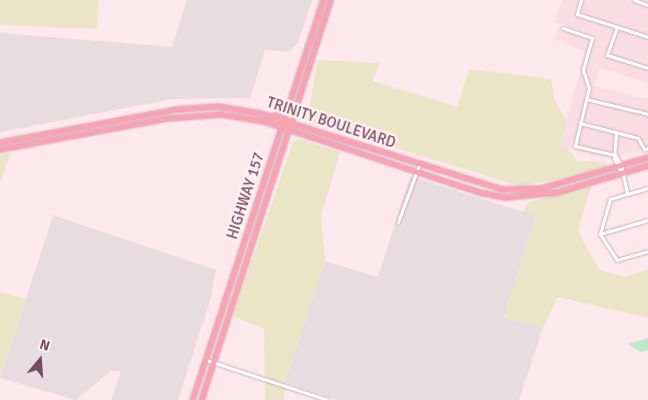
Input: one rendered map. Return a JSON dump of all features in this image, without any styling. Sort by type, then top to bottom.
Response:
[{"type":"main road","name":"HIGHWAY 157","points":[[192,400],[323,0]]},
{"type":"main road","name":"HIGHWAY 157","points":[[201,400],[330,0]]},
{"type":"main road","name":"TRINITY BOULEVARD","points":[[0,142],[153,114],[218,106],[272,116],[489,187],[528,190],[541,188],[648,157]]},
{"type":"main road","points":[[272,116],[289,106]]},
{"type":"main road","points":[[293,112],[295,120],[305,127]]},
{"type":"main road","points":[[153,114],[154,121]]},
{"type":"main road","name":"TRINITY BOULEVARD","points":[[0,149],[154,121],[220,114],[263,121],[491,195],[528,197],[542,195],[648,165]]},
{"type":"main road","points":[[263,121],[274,128],[278,139]]},
{"type":"main road","points":[[62,130],[64,137]]},
{"type":"main road","points":[[283,145],[293,135],[301,134]]},
{"type":"main road","points":[[346,148],[348,142]]},
{"type":"main road","points":[[249,225],[256,227]]},
{"type":"street","points":[[581,0],[576,14],[648,37]]},
{"type":"street","points":[[634,0],[648,5]]},
{"type":"street","points":[[616,27],[607,55],[648,68]]},
{"type":"street","points":[[563,28],[592,38],[583,70],[589,88],[575,146],[615,155]]},
{"type":"street","points":[[586,99],[648,114]]},
{"type":"street","points":[[580,123],[638,138],[644,149],[648,148]]},
{"type":"street","points":[[616,132],[615,155],[627,194]]},
{"type":"street","points":[[398,222],[419,165]]},
{"type":"street","points":[[648,188],[610,199],[600,234],[617,260],[648,251]]},
{"type":"street","points":[[600,234],[648,220]]},
{"type":"street","points":[[206,360],[328,400]]},
{"type":"shaded area","points":[[0,0],[99,0],[97,29],[0,25]]},
{"type":"shaded area","points":[[187,0],[312,0],[298,43],[289,52],[265,50],[250,98],[173,99],[0,132],[0,33],[172,47]]},
{"type":"shaded area","points":[[562,0],[648,0],[648,83],[600,68],[594,86],[648,99],[648,149],[611,158],[593,156],[560,144],[585,52],[555,39],[559,26],[590,34],[555,22]]},
{"type":"shaded area","points":[[318,60],[380,63],[373,81],[457,107],[469,69],[551,79],[555,100],[567,122],[560,144],[567,147],[577,161],[605,162],[607,166],[560,179],[520,186],[307,121]]},
{"type":"shaded area","points":[[299,139],[340,152],[321,216],[325,261],[285,383],[284,400],[265,400],[264,329],[233,316],[293,142]]},
{"type":"shaded area","points":[[11,153],[0,183],[0,155]]},
{"type":"shaded area","points":[[410,176],[536,216],[504,317],[543,328],[519,400],[338,400],[285,383],[325,261],[378,277]]},
{"type":"shaded area","points":[[591,186],[578,232],[600,270],[625,277],[648,269],[648,318],[558,297],[543,328],[504,317],[536,217],[523,212],[529,202]]},
{"type":"shaded area","points":[[53,215],[216,270],[210,301],[178,400],[111,400],[121,371],[111,371],[76,400],[0,378]]},
{"type":"shaded area","points":[[0,292],[26,299],[0,378]]},
{"type":"shaded area","points":[[648,338],[648,350],[641,352],[628,344]]}]
